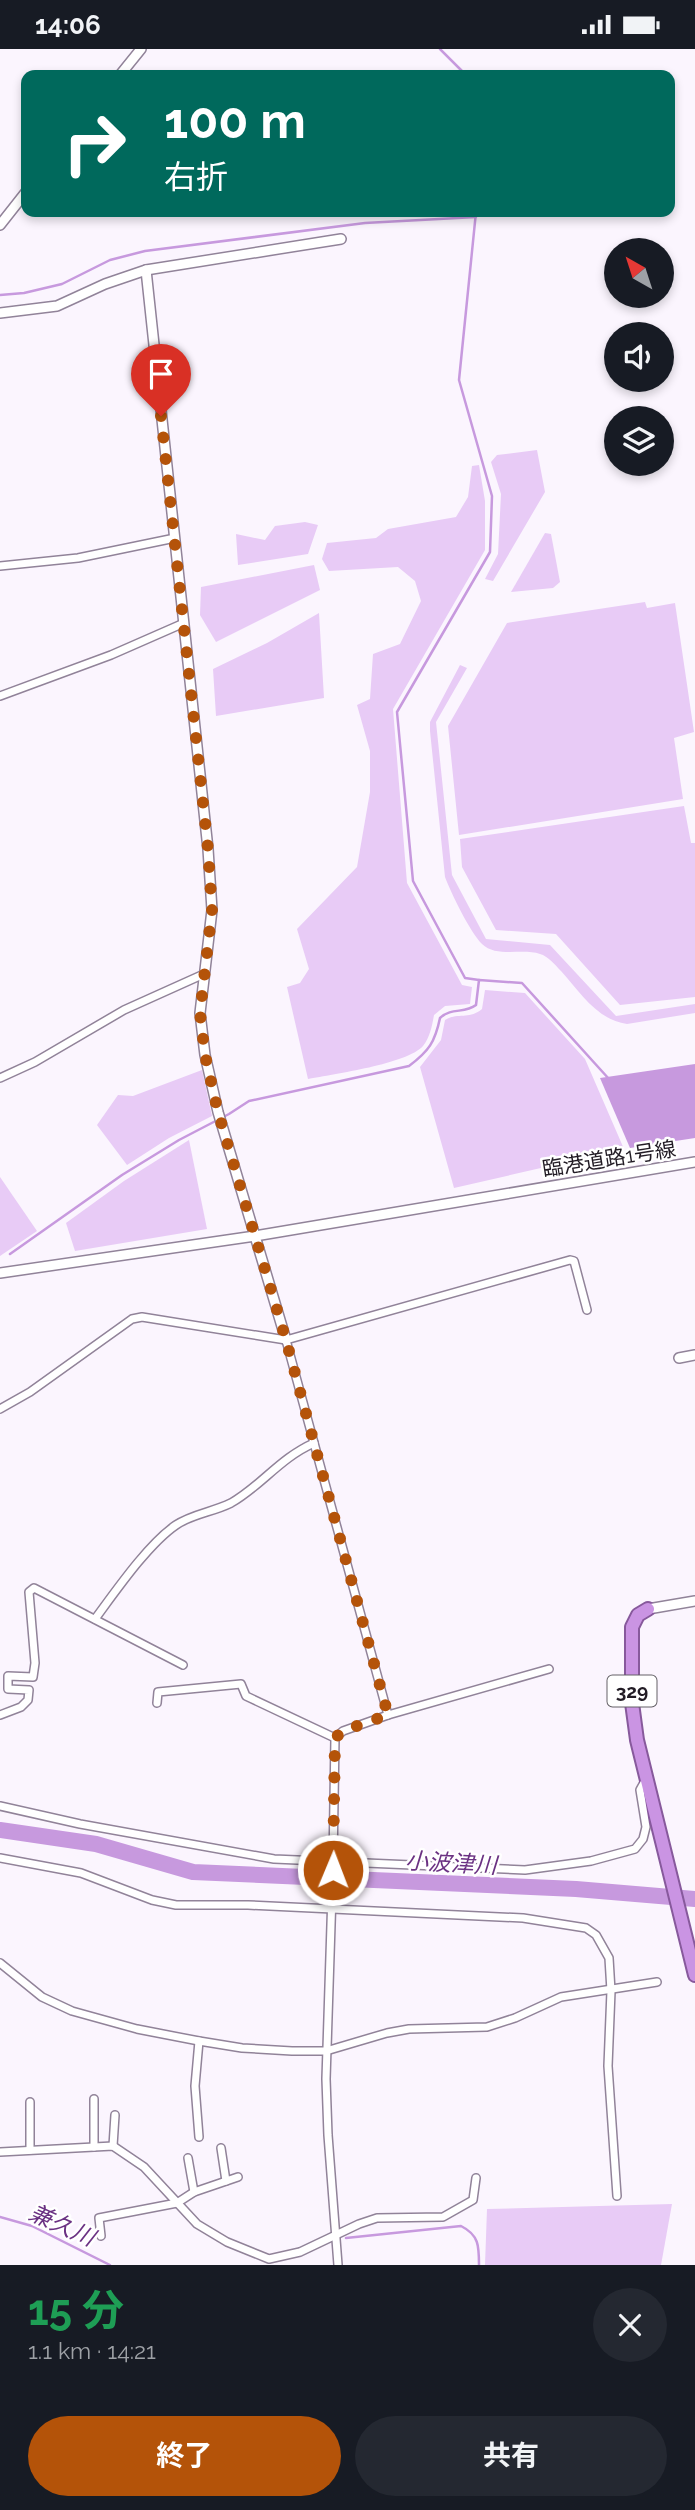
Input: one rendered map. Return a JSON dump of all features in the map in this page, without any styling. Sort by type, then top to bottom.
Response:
[{"type":"highway","name":"329","points":[[648,1609],[638,1615],[632,1627],[634,1721],[695,1975]]},
{"type":"street","points":[[124,70],[141,49]]},
{"type":"street","points":[[0,225],[21,198]]},
{"type":"street","points":[[0,313],[57,306],[146,269],[341,239]]},
{"type":"street","points":[[146,269],[203,797],[212,910],[200,1013],[205,1055],[221,1123],[286,1340],[388,1715]]},
{"type":"street","points":[[0,566],[78,558],[175,538]]},
{"type":"street","points":[[0,696],[111,655],[184,623]]},
{"type":"street","points":[[0,1078],[35,1062],[124,1010],[204,974]]},
{"type":"street","name":"臨港道路1号線","points":[[0,1273],[255,1236],[695,1162]]},
{"type":"street","points":[[0,1409],[30,1392],[132,1319],[142,1317],[286,1340],[570,1260],[575,1261],[587,1310]]},
{"type":"street","points":[[679,1358],[695,1355]]},
{"type":"street","points":[[95,1619],[122,1582],[177,1524],[231,1503],[295,1451],[314,1443]]},
{"type":"street","points":[[0,1716],[21,1707],[28,1700],[29,1690],[8,1689],[8,1676],[33,1677],[35,1663],[29,1591],[34,1588],[183,1665]]},
{"type":"street","points":[[648,1609],[695,1601]]},
{"type":"street","points":[[338,2265],[328,2135],[326,2050],[335,1738],[343,1731],[388,1715],[550,1669]]},
{"type":"street","points":[[157,1703],[158,1692],[241,1684],[246,1696],[335,1738]]},
{"type":"street","points":[[0,1806],[80,1824],[258,1857],[333,1867],[525,1870],[591,1861],[635,1849],[643,1839],[646,1827],[639,1790],[647,1778]]},
{"type":"street","points":[[0,1858],[81,1873],[152,1900],[176,1905],[239,1904],[523,1918],[586,1928],[596,1935],[609,1958],[611,1991],[608,2066],[617,2196]]},
{"type":"street","points":[[0,1963],[42,1997],[59,2007],[137,2029],[263,2050],[326,2050],[409,2029],[487,2027],[515,2018],[561,1997],[657,1982]]},
{"type":"street","points":[[199,2041],[195,2086],[199,2137]]},
{"type":"street","points":[[94,2099],[94,2147]]},
{"type":"street","points":[[30,2102],[30,2150]]},
{"type":"street","points":[[113,2146],[114,2115]]},
{"type":"street","points":[[0,2153],[113,2146],[144,2167],[197,2224],[249,2253],[269,2259],[300,2252],[377,2218],[443,2217],[473,2200],[476,2178]]},
{"type":"street","points":[[221,2148],[226,2181]]},
{"type":"street","points":[[188,2158],[194,2192]]},
{"type":"street","points":[[101,2236],[99,2218],[177,2203],[194,2192],[238,2177]]},
{"type":"shaded area","points":[[537,450],[545,492],[493,581],[485,579],[498,554],[501,494],[491,462],[497,455]]},
{"type":"shaded area","points":[[479,465],[485,501],[485,550],[393,709],[407,883],[462,985],[472,987],[470,1004],[445,1006],[434,1015],[427,1039],[415,1052],[386,1063],[308,1079],[287,987],[300,983],[309,969],[297,929],[357,867],[370,792],[370,751],[357,705],[370,699],[373,654],[400,644],[421,601],[415,581],[398,567],[329,571],[322,559],[327,543],[376,538],[388,529],[456,517],[468,497],[472,466]]},
{"type":"shaded area","points":[[305,522],[318,525],[308,554],[238,565],[236,534],[265,540],[275,526]]},
{"type":"shaded area","points":[[545,533],[551,534],[560,582],[553,588],[511,592]]},
{"type":"shaded area","points":[[314,565],[320,590],[216,642],[200,615],[201,587]]},
{"type":"shaded area","points":[[645,602],[647,608],[675,603],[694,732],[674,738],[683,799],[459,835],[448,726],[507,623]]},
{"type":"shaded area","points":[[319,613],[324,698],[216,716],[213,669],[267,643]]},
{"type":"shaded area","points":[[460,665],[467,668],[436,722],[452,875],[486,939],[550,945],[616,1016],[695,1004],[695,1013],[627,1024],[616,1021],[590,1004],[546,957],[533,952],[495,951],[482,944],[472,931],[445,877],[430,731],[430,722]]},
{"type":"shaded area","points":[[684,806],[691,843],[695,843],[695,997],[620,1005],[556,934],[496,930],[462,867],[460,839]]},
{"type":"shaded area","points":[[485,990],[525,993],[585,1059],[624,1149],[454,1188],[420,1067],[441,1040],[445,1020],[473,1014],[482,1009]]},
{"type":"shaded area","points":[[695,1064],[695,1138],[630,1148],[600,1078]]},
{"type":"shaded area","points":[[202,1070],[212,1116],[169,1138],[127,1165],[97,1125],[118,1095],[133,1096]]},
{"type":"shaded area","points":[[189,1140],[207,1229],[75,1251],[66,1223],[124,1181]]},
{"type":"shaded area","points":[[0,1177],[37,1231],[0,1256]]},
{"type":"shaded area","points":[[672,2204],[661,2265],[485,2265],[487,2209]]},
{"type":"waterway","points":[[440,49],[461,70]]},
{"type":"waterway","points":[[475,217],[459,380],[492,496],[490,552],[397,712],[413,881],[465,978],[479,980]]},
{"type":"waterway","points":[[0,295],[24,293],[62,284],[110,260],[145,251],[365,223],[476,217]]},
{"type":"waterway","points":[[10,1254],[122,1175],[249,1101],[409,1066],[422,1056],[430,1045],[440,1018],[476,1005],[479,980],[522,983],[609,1079]]},
{"type":"waterway","name":"小波津川","points":[[0,1830],[96,1844],[193,1872],[576,1889],[695,1899]]},
{"type":"waterway","name":"兼久川","points":[[0,2217],[32,2226],[110,2265]]},
{"type":"waterway","points":[[346,2238],[461,2226],[475,2237],[479,2265]]},
{"type":"route","points":[[161,416],[208,849],[212,910],[200,1013],[205,1055],[218,1112],[286,1340],[388,1715],[343,1731],[335,1738],[333,1870]]}]
